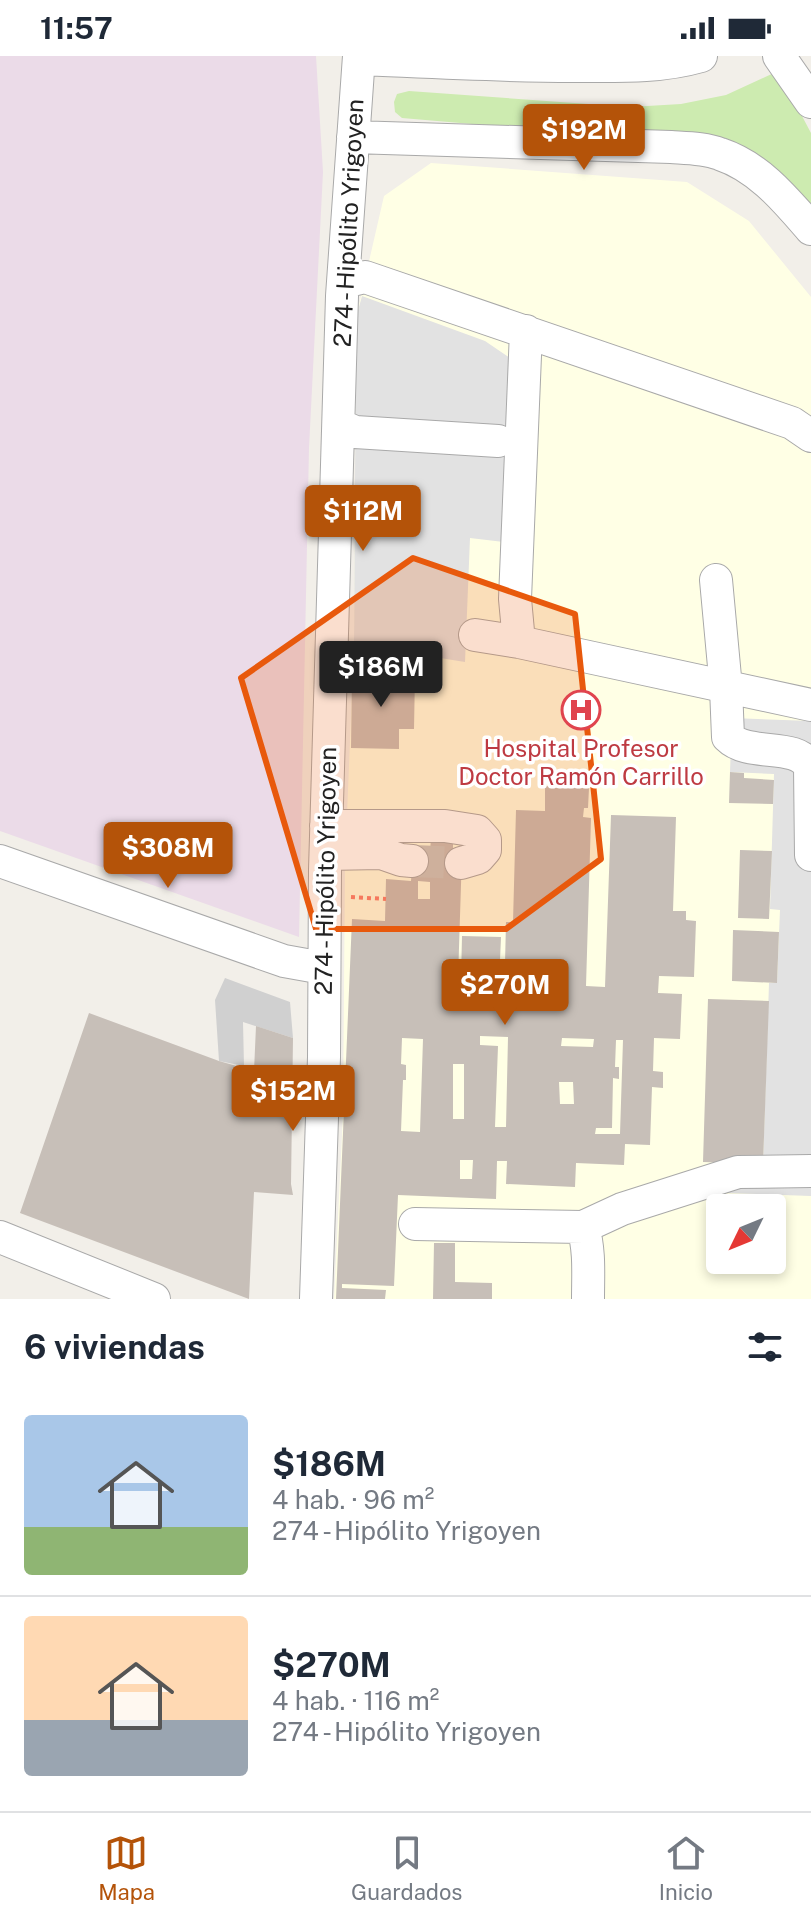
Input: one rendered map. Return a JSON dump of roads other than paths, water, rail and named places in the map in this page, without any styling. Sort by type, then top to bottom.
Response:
[{"type":"street","points":[[360,57],[632,66],[675,63],[701,56]]},
{"type":"street","points":[[779,56],[811,102]]},
{"type":"street","name":"274 - Hipólito Yrigoyen","points":[[316,1299],[324,1057],[324,896],[344,282],[360,57]]},
{"type":"street","points":[[353,137],[671,147],[719,153],[764,178],[811,229]]},
{"type":"street","points":[[344,282],[365,277],[792,423],[811,436]]},
{"type":"street","points":[[519,642],[515,599],[526,331]]},
{"type":"street","points":[[339,425],[355,432],[498,441]]},
{"type":"street","points":[[716,580],[728,737],[740,747],[797,755],[806,760],[810,767],[811,855]]},
{"type":"street","points":[[475,635],[811,705]]},
{"type":"street","points":[[326,840],[445,826],[477,831],[485,840],[485,850],[478,858],[461,863]]},
{"type":"street","points":[[326,840],[412,861]]},
{"type":"street","points":[[0,861],[284,961],[323,968]]},
{"type":"street","points":[[415,1224],[583,1227],[622,1209],[738,1172],[811,1171]]},
{"type":"street","points":[[583,1227],[587,1241],[588,1299]]},
{"type":"street","points":[[0,1237],[154,1299]]},
{"type":"tunnel","points":[[412,861],[461,863]]},
{"type":"place","name":"Hospital Profesor Doctor Ramón Carrillo","points":[[581,710]]}]
